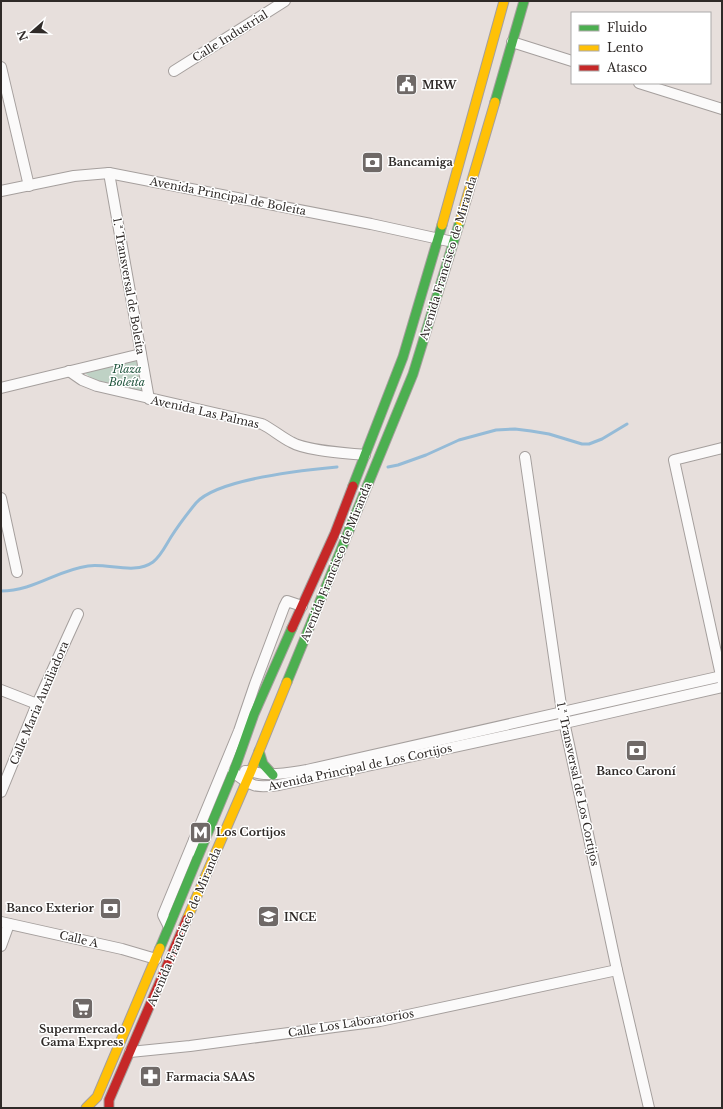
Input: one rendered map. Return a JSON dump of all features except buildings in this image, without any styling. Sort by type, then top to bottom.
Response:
[{"type":"main road","name":"Avenida Francisco de Miranda","points":[[86,1108],[97,1097],[156,959],[168,925],[233,772],[254,714],[334,533],[403,357],[504,1]]},
{"type":"main road","name":"Avenida Francisco de Miranda","points":[[104,1108],[109,1104],[246,783],[413,374],[524,1]]},
{"type":"main road","points":[[259,751],[263,766],[273,775]]},
{"type":"main road","points":[[93,1108],[97,1097]]},
{"type":"street","name":"Calle Industrial","points":[[174,71],[285,1]]},
{"type":"street","points":[[512,42],[571,61]]},
{"type":"street","points":[[1,66],[29,186]]},
{"type":"street","points":[[642,84],[722,109]]},
{"type":"street","name":"Avenida Principal de Boleíta","points":[[1,191],[74,176],[109,173],[453,242]]},
{"type":"street","name":"1.ª Transversal de Boleíta","points":[[109,173],[149,399]]},
{"type":"street","points":[[1,388],[141,354]]},
{"type":"street","name":"Avenida Las Palmas","points":[[69,371],[82,380],[97,386],[262,424],[273,429],[291,442],[303,448],[365,455]]},
{"type":"street","points":[[722,448],[674,460],[722,680]]},
{"type":"street","name":"1.ª Transversal de Los Cortijos","points":[[525,457],[562,712],[617,970],[649,1108]]},
{"type":"street","points":[[1,498],[17,572]]},
{"type":"street","name":"Avenida Francisco de Miranda","points":[[168,925],[163,915],[239,731],[287,601],[302,606]]},
{"type":"street","name":"Calle Maria Auxiliadora","points":[[1,792],[37,704],[78,614]]},
{"type":"street","name":"Avenida Principal de Los Cortijos","points":[[233,772],[251,771],[273,775],[307,770],[562,712],[722,680]]},
{"type":"street","name":"Avenida Principal de Los Cortijos","points":[[233,772],[246,783],[262,788],[279,785],[565,723],[722,680]]},
{"type":"street","points":[[1,690],[37,704]]},
{"type":"street","points":[[243,719],[254,714]]},
{"type":"street","points":[[239,731],[244,742]]},
{"type":"street","points":[[214,790],[233,772]]},
{"type":"street","name":"Avenida Francisco de Miranda","points":[[194,840],[198,854]]},
{"type":"street","points":[[1,946],[5,923]]},
{"type":"street","name":"Calle A","points":[[5,923],[122,949],[156,959]]},
{"type":"street","name":"Calle Los Laboratorios","points":[[130,1052],[190,1046],[380,1021],[617,970]]},
{"type":"green space","name":"Plaza Boleíta","points":[[137,360],[143,392],[93,379],[82,371]]},
{"type":"waterway","points":[[388,467],[426,455],[459,440],[496,430],[515,429],[531,431],[549,434],[582,444],[589,444],[602,439],[627,424]]},
{"type":"waterway","points":[[1,591],[24,588],[77,568],[88,566],[130,568],[146,566],[158,557],[189,511],[196,503],[207,495],[222,488],[262,477],[337,467]]},
{"type":"traffic: fast","points":[[495,102],[524,1]]},
{"type":"traffic: fast","points":[[287,682],[413,374],[460,221]]},
{"type":"traffic: fast","points":[[353,486],[403,357],[442,225]]},
{"type":"traffic: fast","points":[[160,948],[236,765],[254,714],[292,628]]},
{"type":"traffic: fast","points":[[259,751],[263,764],[273,775]]},
{"type":"traffic: slow","points":[[442,225],[504,1]]},
{"type":"traffic: slow","points":[[460,221],[495,102]]},
{"type":"traffic: slow","points":[[187,919],[251,771],[287,682]]},
{"type":"traffic: slow","points":[[86,1108],[97,1097],[160,948]]},
{"type":"traffic: jam","points":[[292,628],[335,533],[353,486]]},
{"type":"traffic: jam","points":[[109,1108],[109,1100],[187,919]]},
{"type":"place","name":"MRW","points":[[407,85]]},
{"type":"place","name":"Bancamiga","points":[[373,162]]},
{"type":"place","name":"Banco Caroní","points":[[636,751]]},
{"type":"place","name":"Los Cortijos","points":[[200,832]]},
{"type":"place","name":"Banco Exterior","points":[[110,908]]},
{"type":"place","name":"INCE","points":[[269,917]]},
{"type":"place","name":"Supermercado Gama Express","points":[[82,1009]]},
{"type":"place","name":"Farmacia SAAS","points":[[151,1077]]}]
